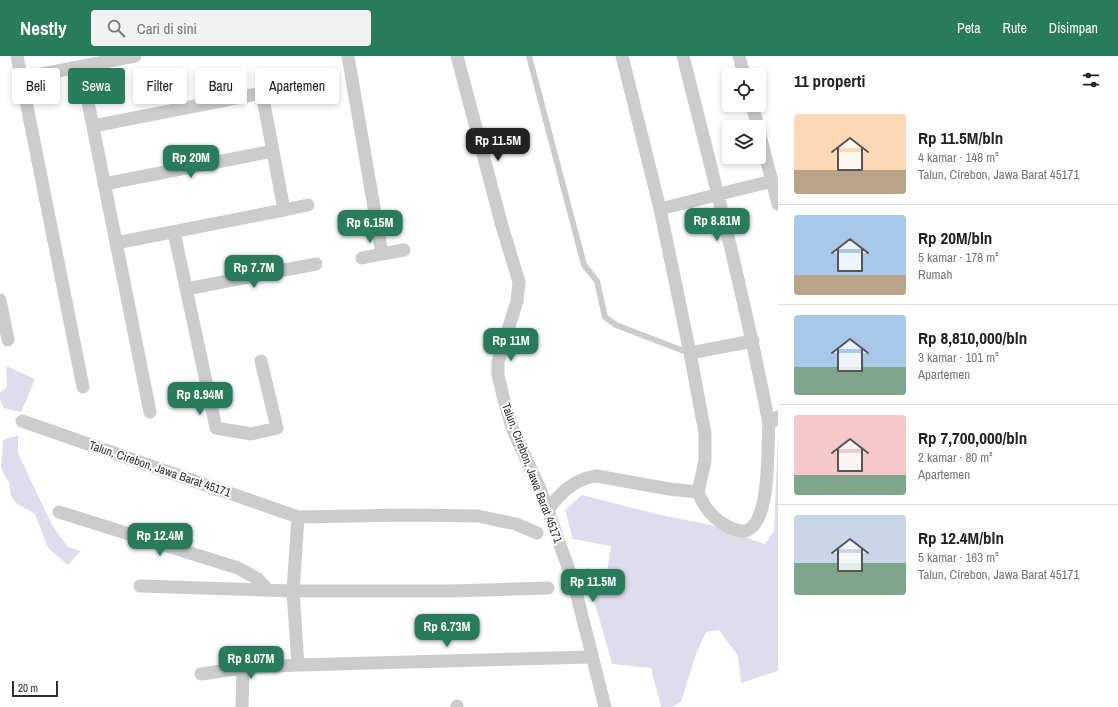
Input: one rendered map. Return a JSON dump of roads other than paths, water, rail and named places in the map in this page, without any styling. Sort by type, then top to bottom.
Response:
[{"type":"street","points":[[17,56],[19,68]]},
{"type":"street","points":[[60,71],[135,56]]},
{"type":"street","points":[[348,56],[382,254]]},
{"type":"street","name":"Talun, Cirebon, Jawa Barat 45171","points":[[457,56],[502,226],[519,282],[517,301],[498,362],[498,374],[513,430],[540,489],[581,605],[591,657],[604,707]]},
{"type":"street","points":[[622,56],[660,209],[705,433],[705,461],[698,492],[707,510],[727,526],[739,531],[748,530],[755,525],[762,508],[773,420],[719,194],[683,56]]},
{"type":"street","points":[[739,56],[742,68]]},
{"type":"street","points":[[81,67],[150,412]]},
{"type":"street","points":[[93,126],[255,94]]},
{"type":"street","points":[[26,104],[83,387]]},
{"type":"street","points":[[264,104],[284,210]]},
{"type":"street","points":[[104,184],[273,151]]},
{"type":"street","points":[[766,158],[778,204]]},
{"type":"street","points":[[660,209],[772,181]]},
{"type":"street","points":[[116,244],[308,205]]},
{"type":"street","points":[[174,232],[216,428],[251,434],[277,428],[261,361]]},
{"type":"street","points":[[362,258],[404,250]]},
{"type":"street","points":[[186,290],[316,264]]},
{"type":"street","points":[[0,300],[8,340]]},
{"type":"street","points":[[690,354],[753,341]]},
{"type":"street","name":"Talun, Cirebon, Jawa Barat 45171","points":[[22,421],[298,517],[408,515],[478,516],[516,524],[537,533]]},
{"type":"street","points":[[547,511],[564,491],[586,477],[597,476],[698,492]]},
{"type":"street","points":[[59,512],[238,568],[258,580],[268,590]]},
{"type":"street","points":[[298,517],[293,591],[298,665]]},
{"type":"street","points":[[140,586],[293,591],[452,591],[548,588]]},
{"type":"street","points":[[201,674],[243,668],[298,665],[591,657]]},
{"type":"street","points":[[242,707],[243,668]]},
{"type":"lane","points":[[529,56],[584,265],[597,280],[605,317],[616,325],[690,354]]}]
